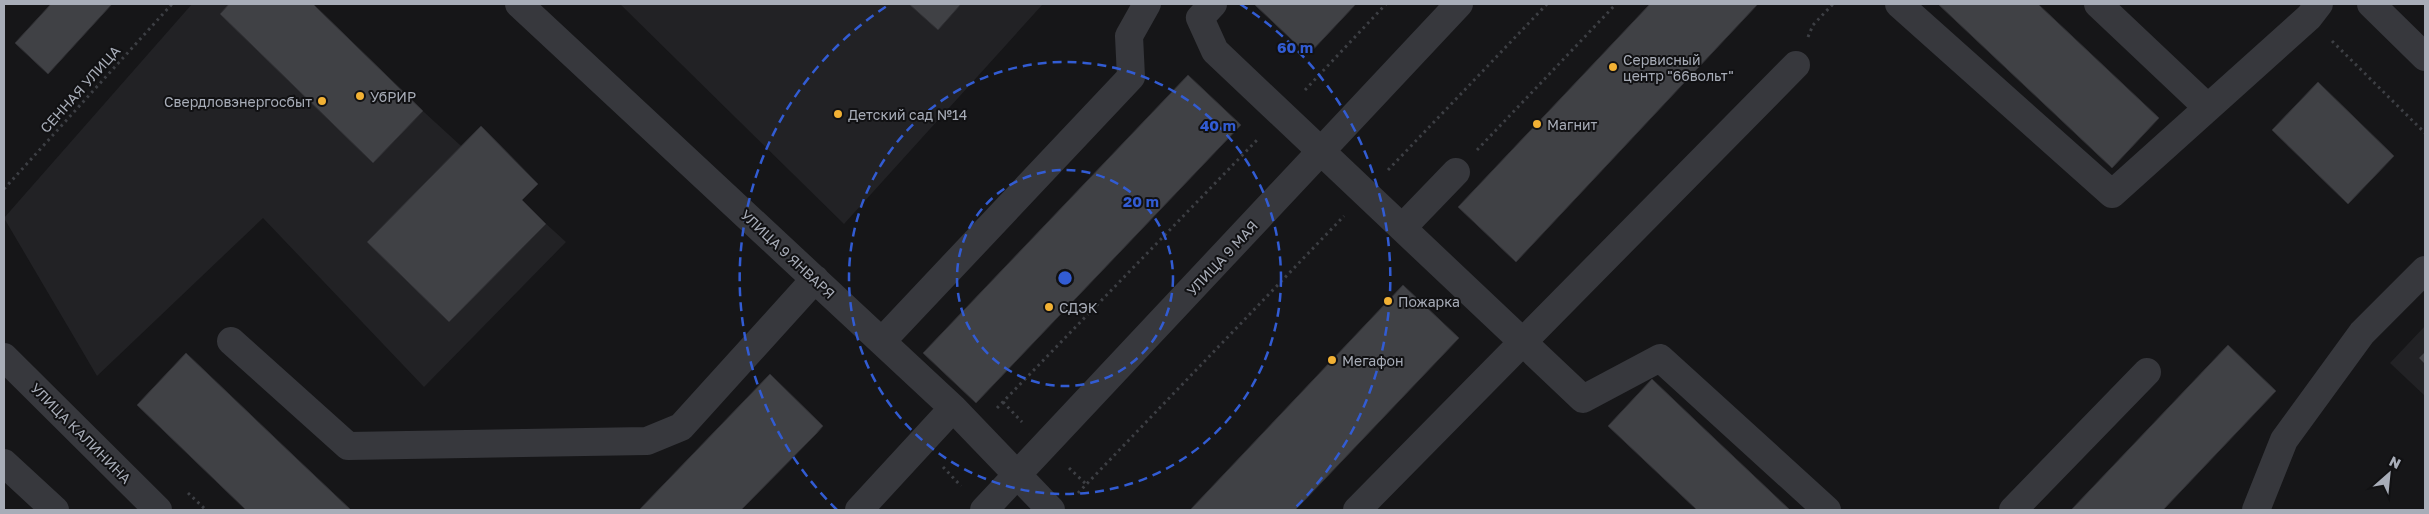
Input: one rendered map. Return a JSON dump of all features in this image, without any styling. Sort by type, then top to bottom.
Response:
[{"type":"street","name":"УЛИЦА 9 ЯНВАРЯ","points":[[519,4],[882,341],[953,408],[1016,473],[1063,504]]},
{"type":"street","points":[[882,341],[1131,78],[1129,36],[1147,4]]},
{"type":"street","points":[[1213,4],[1200,18],[1215,51],[1364,194],[1583,399],[1660,358],[1826,510]]},
{"type":"street","name":"УЛИЦА 9 МАЯ","points":[[984,510],[1016,473],[1046,446],[1458,4]]},
{"type":"street","points":[[1899,4],[2112,194],[2314,11]]},
{"type":"street","points":[[2098,4],[2208,108]]},
{"type":"street","points":[[2371,4],[2425,57]]},
{"type":"street","points":[[1358,510],[1524,344],[1796,65]]},
{"type":"street","points":[[1402,228],[1456,172]]},
{"type":"street","points":[[2256,510],[2284,440],[2362,333],[2425,270]]},
{"type":"street","points":[[231,341],[348,446],[646,441],[681,427],[815,279]]},
{"type":"street","name":"УЛИЦА КАЛИНИНА","points":[[4,357],[158,510]]},
{"type":"street","points":[[2013,510],[2147,372]]},
{"type":"street","points":[[859,510],[953,408]]},
{"type":"street","points":[[2277,510],[2284,440]]},
{"type":"street","points":[[4,463],[55,510]]},
{"type":"path","name":"СЕННАЯ УЛИЦА","points":[[4,189],[172,4]]},
{"type":"path","points":[[940,465],[975,432],[1386,4]]},
{"type":"path","points":[[1063,504],[1547,4]]},
{"type":"path","points":[[1456,172],[1616,4]]},
{"type":"path","points":[[1813,25],[1833,4]]},
{"type":"path","points":[[2314,11],[2425,133]]},
{"type":"shaded area","points":[[192,4],[306,4],[566,242],[424,387],[263,218],[97,376],[4,218]]},
{"type":"shaded area","name":"Детский сад №14","points":[[620,4],[1043,4],[844,224]]},
{"type":"shaded area","points":[[2425,326],[2425,396],[2390,363]]},
{"type":"building","points":[[51,4],[112,4],[48,74],[15,43]]},
{"type":"building","points":[[229,4],[313,4],[423,111],[373,163],[220,14]]},
{"type":"building","points":[[909,4],[961,4],[938,30]]},
{"type":"building","points":[[1356,4],[1308,55],[1255,5]]},
{"type":"building","points":[[1650,4],[1758,4],[1516,262],[1458,207]]},
{"type":"building","points":[[1938,4],[2038,4],[2159,118],[2112,168]]},
{"type":"building","points":[[1188,75],[1241,125],[976,403],[923,353]]},
{"type":"building","points":[[2318,82],[2394,156],[2348,204],[2272,130]]},
{"type":"building","points":[[481,126],[538,184],[522,200],[546,224],[449,322],[367,242]]},
{"type":"building","points":[[1403,285],[1459,338],[1295,510],[1190,510]]},
{"type":"building","points":[[2228,345],[2276,391],[2163,510],[2071,510]]},
{"type":"building","points":[[2425,352],[2425,364],[2419,358]]},
{"type":"building","points":[[186,353],[351,510],[246,510],[137,405]]},
{"type":"building","points":[[770,374],[823,426],[816,434],[741,510],[639,510]]},
{"type":"building","points":[[1652,379],[1790,510],[1697,510],[1608,426]]},
{"type":"place","name":"Сервисный центр \"66вольт\"","points":[[1613,67]]},
{"type":"place","name":"УбРИР","points":[[360,96]]},
{"type":"place","name":"Свердловэнергосбыт","points":[[322,101]]},
{"type":"place","name":"Детский сад №14","points":[[838,114]]},
{"type":"place","name":"Магнит","points":[[1537,124]]},
{"type":"place","name":"Пожарка","points":[[1388,301]]},
{"type":"place","name":"СДЭК","points":[[1049,307]]},
{"type":"place","name":"Мегафон","points":[[1332,360]]}]
